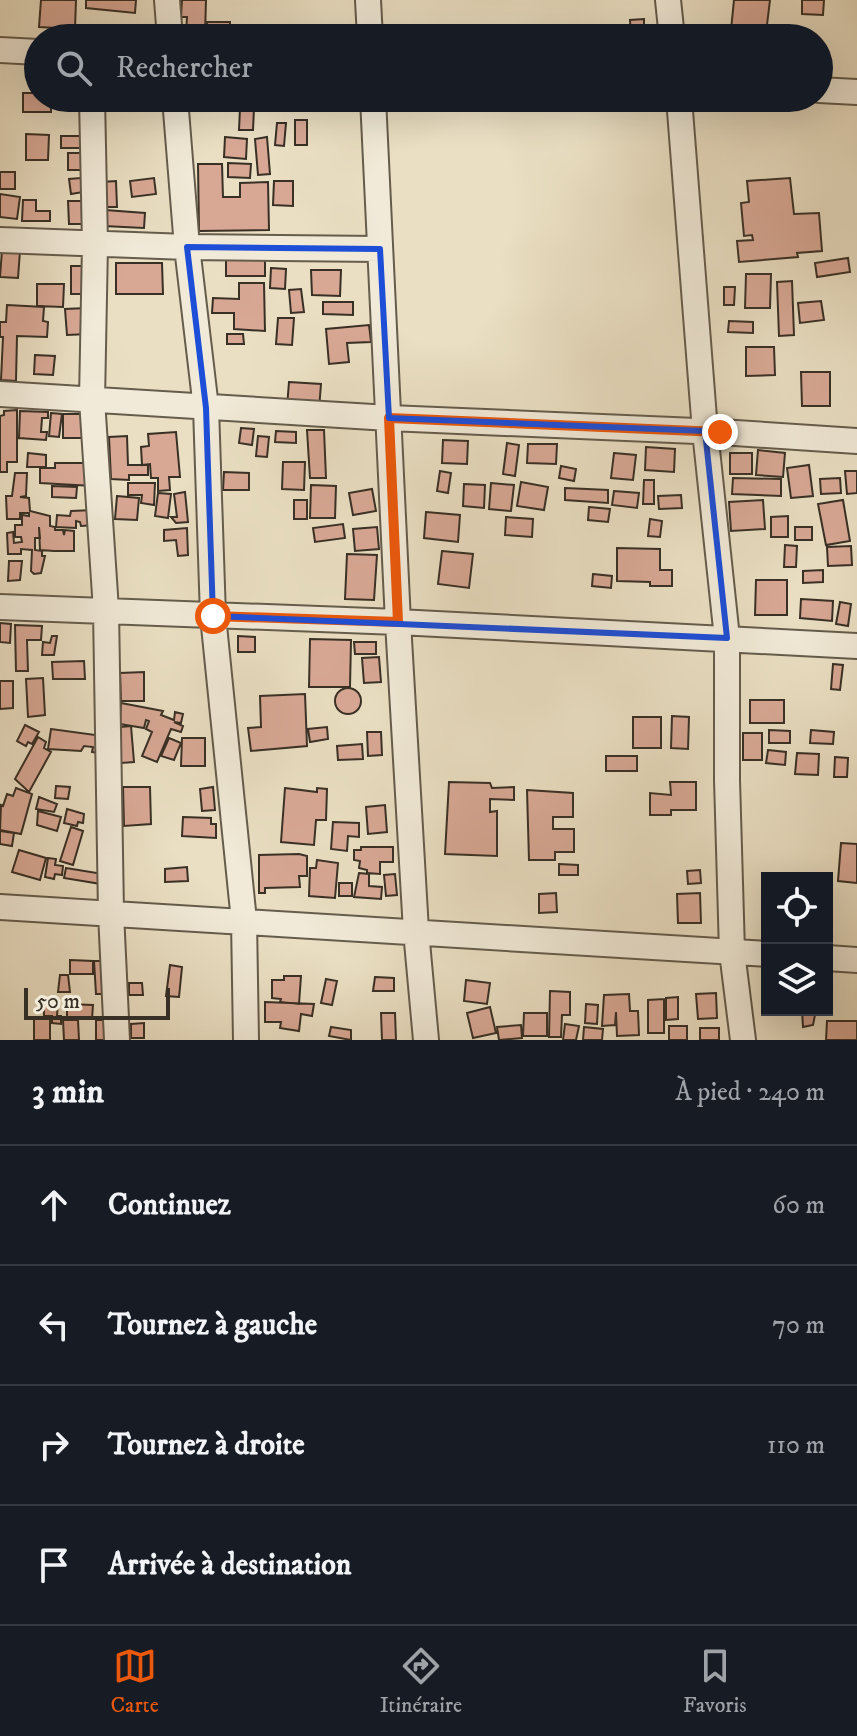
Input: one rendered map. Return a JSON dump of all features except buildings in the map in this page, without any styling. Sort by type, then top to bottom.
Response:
[{"type":"street","points":[[167,0],[169,24]]},
{"type":"street","points":[[368,0],[369,24]]},
{"type":"street","points":[[668,0],[671,24]]},
{"type":"street","points":[[0,50],[24,51]]},
{"type":"street","points":[[833,91],[857,92]]},
{"type":"street","points":[[92,112],[95,244],[92,400],[106,610],[111,913],[117,1040]]},
{"type":"street","points":[[176,112],[187,247],[206,408],[213,616],[244,921],[246,1040]]},
{"type":"street","points":[[374,112],[398,622],[416,931],[426,1040]]},
{"type":"street","points":[[680,112],[705,431],[727,638],[732,952],[743,1040]]},
{"type":"street","points":[[0,240],[187,247],[380,249]]},
{"type":"street","points":[[0,394],[206,408],[857,441]]},
{"type":"street","points":[[0,607],[398,622],[857,646]]},
{"type":"street","points":[[0,907],[761,954]]},
{"type":"street","points":[[833,958],[857,960]]},
{"type":"highlighted area","points":[[187,247],[380,249],[389,418],[705,431],[727,638],[213,616],[206,408]]},
{"type":"route","points":[[213,616],[398,622],[389,418],[720,432]]}]
